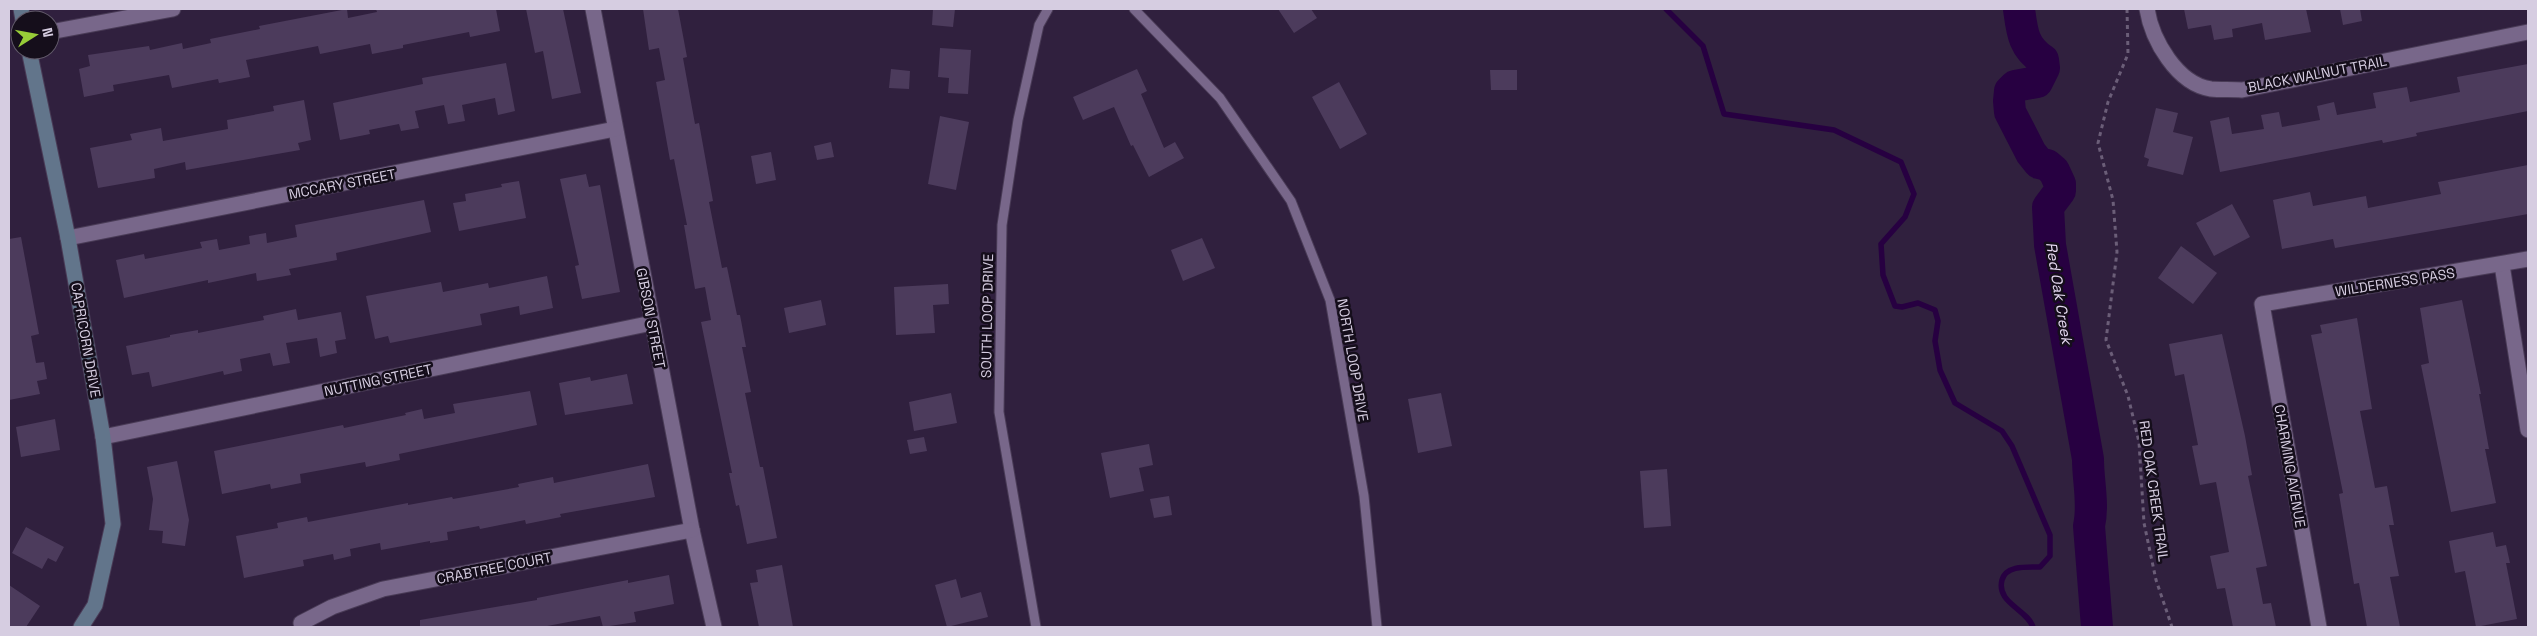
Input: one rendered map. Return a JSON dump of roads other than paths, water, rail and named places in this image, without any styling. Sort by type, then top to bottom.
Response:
[{"type":"street","points":[[60,30],[173,9]]},
{"type":"street","name":"GIBSON STREET","points":[[594,9],[615,129],[692,530],[714,627]]},
{"type":"street","name":"BLACK WALNUT TRAIL","points":[[2147,9],[2149,19],[2164,53],[2181,75],[2209,89],[2242,90],[2528,32]]},
{"type":"street","name":"CAPRICORN DRIVE","points":[[31,60],[68,238],[103,437],[113,524],[95,605],[81,627]]},
{"type":"street","name":"MCCARY STREET","points":[[68,238],[615,129]]},
{"type":"street","name":"WILDERNESS PASS","points":[[2262,304],[2502,265],[2528,259]]},
{"type":"street","points":[[2502,265],[2528,430]]},
{"type":"street","name":"CHARMING AVENUE","points":[[2262,304],[2319,627]]},
{"type":"street","name":"NUTTING STREET","points":[[103,437],[652,323]]},
{"type":"street","name":"CRABTREE COURT","points":[[301,623],[332,607],[383,589],[692,530]]},
{"type":"lane","name":"SOUTH LOOP DRIVE","points":[[1036,627],[999,412],[1002,235],[1018,120],[1039,25],[1048,9]]},
{"type":"lane","name":"NORTH LOOP DRIVE","points":[[1134,9],[1220,98],[1291,201],[1330,300],[1364,496],[1377,627]]},
{"type":"waterway","points":[[1666,9],[1703,46],[1724,114],[1834,130],[1901,162],[1914,194],[1905,217],[1881,244],[1883,275],[1895,306],[1902,307],[1918,303],[1935,310],[1938,321],[1935,341],[1940,370],[1955,403],[2002,431],[2012,446],[2050,535],[2050,556],[2040,567],[2012,569],[2004,575],[2002,580],[2001,588],[2003,595],[2025,615],[2033,627]]},
{"type":"waterway","name":"Red Oak Creek","points":[[2019,9],[2027,44],[2043,60],[2044,68],[2037,82],[2015,86],[2010,91],[2010,112],[2031,153],[2039,163],[2047,165],[2054,171],[2060,184],[2060,191],[2048,207],[2050,245],[2088,459],[2091,501],[2089,526],[2097,627]]}]
